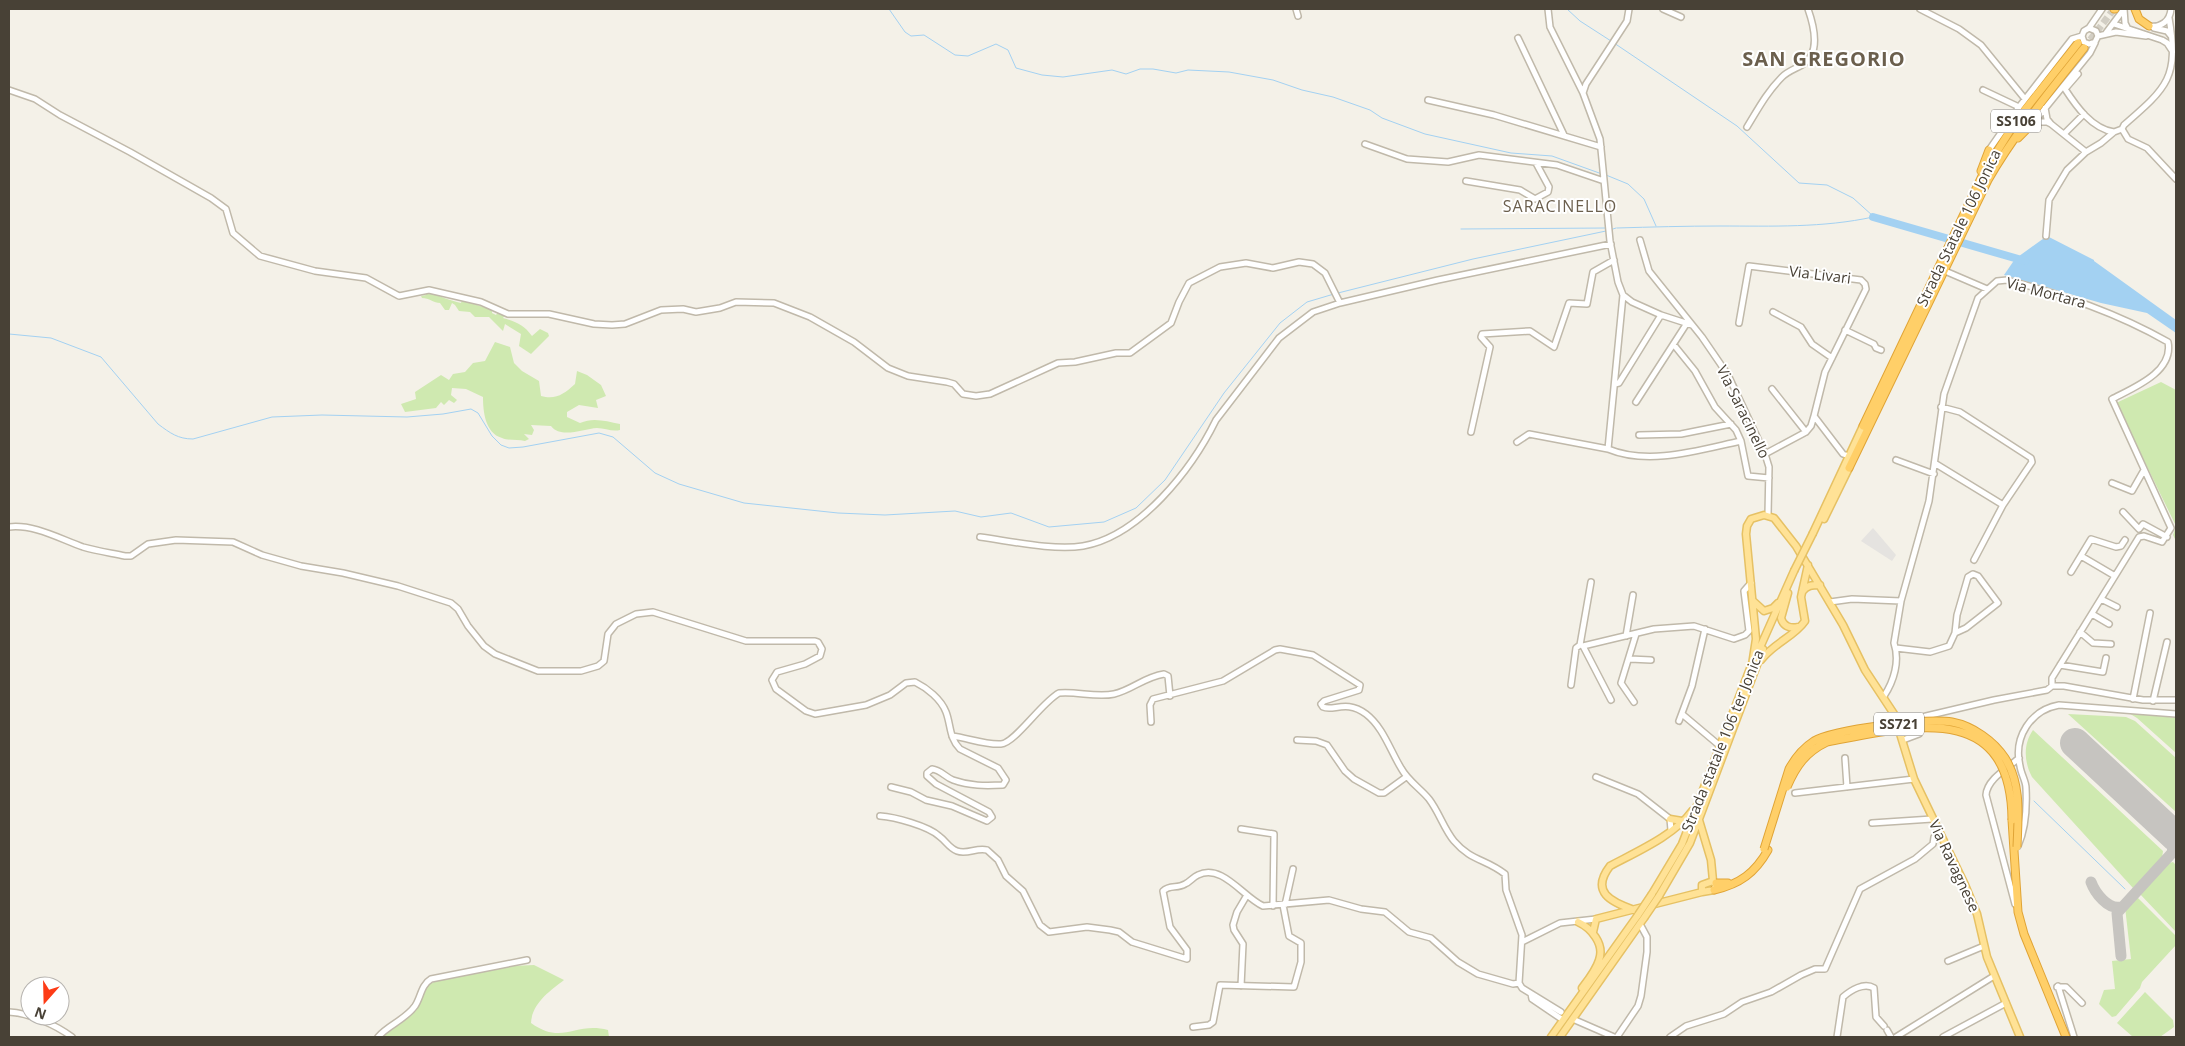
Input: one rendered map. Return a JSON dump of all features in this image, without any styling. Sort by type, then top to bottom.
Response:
[{"type":"highway","points":[[2135,9],[2139,19],[2149,26]]},
{"type":"highway","name":"Strada Statale 106 Jonica","points":[[1971,208],[1971,198],[2016,121],[2080,39]]},
{"type":"highway","name":"Strada Statale 106 Jonica","points":[[1866,427],[1971,208],[2004,152],[2024,123],[2084,48]]},
{"type":"highway","points":[[2004,152],[2034,122]]},
{"type":"highway","points":[[1971,198],[1989,150]]},
{"type":"highway","name":"Strada Statale 106 Jonica","points":[[1866,427],[1945,271],[1945,262]]},
{"type":"highway","name":"Strada statale 106 ter Jonica","points":[[1849,468],[1866,427]]},
{"type":"highway","name":"SS721","points":[[1766,849],[1788,769],[1804,748],[1827,735],[1930,720],[1954,722],[1975,731],[1992,743],[2005,759],[2014,779],[2018,800],[2017,847],[2021,907],[2028,930],[2070,1037]]},
{"type":"highway","name":"SS721","points":[[1714,885],[1739,878],[1755,864],[1766,849],[1793,773],[1799,762],[1816,748],[1827,742],[1928,726],[1951,728],[1965,732],[1988,748],[1999,762],[2008,782],[2012,800],[2018,912],[2024,934],[2066,1037]]},
{"type":"main road","name":"Strada statale 106 ter Jonica","points":[[1656,896],[1682,844],[1753,667],[1849,456],[1866,427]]},
{"type":"main road","name":"Strada statale 106 ter Jonica","points":[[1814,534],[1849,468]]},
{"type":"main road","points":[[1753,667],[1756,640],[1747,526],[1755,517],[1768,515],[1774,518],[1796,546],[1830,602],[1865,670],[1884,696]]},
{"type":"main road","points":[[1753,667],[1777,643],[1803,624],[1806,617],[1801,602],[1808,565]]},
{"type":"main road","points":[[1804,588],[1815,577]]},
{"type":"main road","points":[[1804,588],[1820,585]]},
{"type":"main road","points":[[1753,601],[1764,610],[1773,608],[1786,594]]},
{"type":"main road","points":[[1786,594],[1788,597],[1781,615],[1782,622],[1791,628],[1803,624]]},
{"type":"main road","name":"Strada statale 106 ter Jonica","points":[[1551,1037],[1656,896],[1690,843],[1753,667]]},
{"type":"main road","name":"Via Ravagnese","points":[[1884,696],[1894,714],[1914,779],[1977,914],[1984,946],[1994,976],[2020,1037]]},
{"type":"main road","points":[[1639,917],[1613,903],[1605,894],[1603,878],[1606,872],[1610,866],[1652,843],[1682,822],[1699,802]]},
{"type":"main road","points":[[1670,819],[1682,822]]},
{"type":"main road","points":[[1699,820],[1711,860],[1714,885]]},
{"type":"main road","name":"SS721","points":[[1701,889],[1703,884],[1714,885]]},
{"type":"main road","name":"SS721","points":[[1596,918],[1639,917],[1689,894],[1714,885]]},
{"type":"main road","name":"Strada statale 106 ter Jonica","points":[[1560,1037],[1639,917]]},
{"type":"main road","points":[[1593,932],[1596,918]]},
{"type":"main road","points":[[1576,1004],[1576,998],[1599,961],[1598,942],[1593,932],[1587,926],[1578,922]]},
{"type":"street","points":[[1296,9],[1298,16]]},
{"type":"street","points":[[1548,9],[1550,27],[1583,93],[1600,139],[1610,242],[1618,282],[1623,295],[1608,449]]},
{"type":"street","points":[[1663,9],[1681,17]]},
{"type":"street","points":[[1747,127],[1768,91],[1783,76],[1803,65],[1811,56],[1815,45],[1808,9]]},
{"type":"street","points":[[1920,9],[1959,29],[1982,45],[2025,99]]},
{"type":"street","points":[[2080,39],[2084,31],[2089,28],[2102,9]]},
{"type":"street","points":[[1989,150],[2019,107],[2072,39],[2080,39],[2086,44],[2096,39],[2106,33],[2124,9]]},
{"type":"street","points":[[2124,9],[2124,23],[2127,27]]},
{"type":"street","points":[[2046,236],[2049,200],[2068,170],[2086,152],[2101,144],[2114,132],[2122,129],[2148,104],[2166,83],[2172,66],[2173,52],[2169,18],[2171,9]]},
{"type":"street","points":[[1583,93],[1586,84],[1619,34],[1630,10]]},
{"type":"street","points":[[2149,26],[2160,26],[2169,18]]},
{"type":"street","points":[[2114,24],[2154,36],[2167,43],[2173,52]]},
{"type":"street","points":[[2114,24],[2116,32]]},
{"type":"street","points":[[2149,26],[2168,32],[2173,42]]},
{"type":"street","points":[[2034,122],[2090,53],[2096,39],[2096,31],[2089,28]]},
{"type":"street","points":[[2106,33],[2116,32],[2154,36]]},
{"type":"street","points":[[1518,38],[1564,135]]},
{"type":"street","points":[[2078,74],[2065,89],[2076,106],[2084,114],[2105,129],[2114,132]]},
{"type":"street","points":[[9,90],[35,99],[60,115],[211,198],[226,209],[232,233],[260,256],[269,260],[315,271],[366,278],[390,293],[399,296],[429,290],[480,302],[508,314],[549,314],[567,319],[612,326],[625,324],[661,310],[683,309],[696,312],[720,308],[736,302],[774,303],[810,317],[854,342],[888,368],[908,376],[954,384],[963,394],[969,396],[990,394],[1058,363],[1075,362],[1116,353],[1130,353],[1171,323],[1178,302],[1189,283],[1220,267],[1246,263],[1273,268],[1299,262],[1313,264],[1325,273],[1340,303]]},
{"type":"street","points":[[1982,90],[2019,107]]},
{"type":"street","points":[[1428,100],[1494,115],[1564,135],[1601,148]]},
{"type":"street","points":[[2045,108],[2047,119],[2051,124],[2086,152]]},
{"type":"street","points":[[2064,134],[2084,114]]},
{"type":"street","points":[[2034,122],[2051,124]]},
{"type":"street","points":[[2122,129],[2128,139],[2146,148],[2176,180]]},
{"type":"street","points":[[1364,144],[1407,159],[1448,162],[1479,155],[1557,165],[1604,180]]},
{"type":"street","points":[[1466,181],[1520,190],[1535,200],[1548,192],[1549,187],[1536,163]]},
{"type":"street","name":"Via Saracinello","points":[[1640,240],[1648,271],[1728,375],[1766,454],[1769,478],[1768,515]]},
{"type":"street","points":[[980,538],[1013,543],[1082,546],[1103,541],[1120,531],[1139,518],[1166,494],[1210,433],[1216,420],[1279,338],[1314,312],[1340,303],[1610,242]]},
{"type":"street","points":[[1471,432],[1490,347],[1482,337],[1482,334],[1530,331],[1554,347],[1569,303],[1587,304],[1593,272],[1614,260]]},
{"type":"street","name":"Via Livari","points":[[1739,323],[1746,270],[1749,266],[1861,280],[1865,284],[1866,288],[1825,372],[1811,426],[1806,432]]},
{"type":"street","points":[[1945,271],[1987,289]]},
{"type":"street","name":"Via Mortara","points":[[1884,696],[1895,671],[1896,648],[1894,643],[1901,601],[1930,501],[1936,464],[1941,407],[1978,298],[1987,289],[1997,281],[2007,280],[2054,293],[2098,307],[2144,328],[2168,342],[2169,346],[2165,361],[2148,380],[2112,399],[2144,470]]},
{"type":"street","points":[[1623,295],[1632,302],[1661,315],[1690,324],[1636,402]]},
{"type":"street","points":[[1773,312],[1801,327],[1812,344],[1832,358]]},
{"type":"street","points":[[1615,384],[1619,383],[1661,315]]},
{"type":"street","points":[[1845,330],[1874,344],[1876,348],[1881,350]]},
{"type":"street","points":[[1674,345],[1696,371],[1715,406],[1731,424],[1741,441],[1748,476],[1769,478]]},
{"type":"street","points":[[1766,454],[1806,432],[1772,389]]},
{"type":"street","points":[[1941,407],[1960,412],[2031,458],[2032,462],[2003,505],[1974,560]]},
{"type":"street","points":[[1814,416],[1843,454],[1849,456]]},
{"type":"street","points":[[1638,435],[1681,434],[1731,424]]},
{"type":"street","points":[[1517,442],[1529,434],[1608,449],[1625,456],[1637,457],[1682,453],[1741,441]]},
{"type":"street","points":[[1896,460],[1934,474]]},
{"type":"street","points":[[1936,464],[2003,505]]},
{"type":"street","points":[[2112,483],[2132,491],[2144,470]]},
{"type":"street","points":[[2052,686],[2052,678],[2139,537],[2144,536],[2162,542],[2171,528],[2144,470]]},
{"type":"street","points":[[2123,512],[2139,529],[2143,524],[2167,536]]},
{"type":"street","points":[[9,527],[17,526],[30,529],[83,546],[125,556],[132,556],[148,544],[176,540],[234,542],[262,555],[301,566],[398,586],[451,604],[458,609],[468,626],[484,646],[495,654],[538,671],[581,671],[598,666],[604,661],[606,641],[612,627],[636,614],[653,612],[746,641],[815,641],[818,642],[822,650],[820,656],[805,664],[777,672],[772,680],[776,689],[806,711],[819,713],[866,705],[890,695],[906,683],[915,682],[925,688],[943,706],[955,744],[960,749],[998,768],[1005,777],[1003,785],[970,786],[951,780],[937,770],[932,769],[927,773],[927,776],[936,784],[989,812],[992,815],[991,820],[982,820],[952,806],[926,800],[911,792],[891,787]]},
{"type":"street","points":[[2071,572],[2091,540],[2116,547],[2121,546],[2125,540]]},
{"type":"street","points":[[2081,556],[2115,576]]},
{"type":"street","points":[[1896,648],[1930,652],[1949,646],[1955,633],[1957,615],[1968,577],[1973,574],[1978,576],[1998,603],[1966,628],[1955,633]]},
{"type":"street","points":[[1591,582],[1582,646],[1611,700]]},
{"type":"street","points":[[1571,685],[1576,648],[1582,646],[1654,629],[1694,626],[1734,639],[1745,635],[1749,631],[1744,591],[1751,582]]},
{"type":"street","points":[[1626,636],[1633,595]]},
{"type":"street","points":[[1830,602],[1852,599],[1901,601]]},
{"type":"street","points":[[2101,599],[2117,607]]},
{"type":"street","points":[[2092,614],[2109,624]]},
{"type":"street","points":[[2133,699],[2150,614]]},
{"type":"street","points":[[1679,721],[1692,686],[1705,629]]},
{"type":"street","points":[[2080,632],[2093,643],[2111,644]]},
{"type":"street","points":[[1634,702],[1621,683],[1630,659],[1636,634]]},
{"type":"street","points":[[2153,701],[2167,642]]},
{"type":"street","points":[[1151,722],[1151,702],[1170,696],[1175,692],[1223,682],[1275,650],[1313,655],[1360,685],[1359,690],[1324,701],[1323,707],[1326,709],[1346,705],[1366,714],[1376,725],[1406,777],[1429,799],[1449,833],[1466,854],[1505,874],[1506,890],[1522,935],[1519,983],[1522,988],[1538,996],[1561,1012]]},
{"type":"street","points":[[2060,665],[2103,672],[2106,658]]},
{"type":"street","points":[[1630,659],[1651,660]]},
{"type":"street","points":[[952,736],[1003,744],[1011,740],[1038,710],[1059,694],[1114,694],[1131,688],[1155,675],[1164,674],[1168,676],[1170,696]]},
{"type":"street","points":[[1903,740],[1919,734],[1922,717],[2047,690],[2052,686],[2064,686],[2133,699],[2153,701],[2176,700]]},
{"type":"street","points":[[2017,847],[2023,834],[2025,821],[2026,787],[2019,758],[2020,739],[2030,720],[2049,707],[2077,705],[2176,714]]},
{"type":"street","points":[[1682,714],[1720,746]]},
{"type":"street","points":[[1297,740],[1316,741],[1327,745],[1345,771],[1354,779],[1379,793],[1384,793],[1406,777]]},
{"type":"street","points":[[1845,758],[1847,787]]},
{"type":"street","points":[[2018,912],[1986,795],[1986,789],[1991,782],[2019,758]]},
{"type":"street","points":[[1596,777],[1638,794],[1670,819],[1671,830]]},
{"type":"street","points":[[1795,793],[1914,779]]},
{"type":"street","points":[[880,816],[897,819],[929,830],[939,835],[954,850],[960,852],[987,850],[998,860],[1006,876],[1023,891],[1040,925],[1049,932],[1087,927],[1110,930],[1119,932],[1132,942],[1187,958],[1187,950],[1170,927],[1162,894],[1166,887],[1180,886],[1196,875],[1212,872],[1220,875],[1260,904],[1273,906],[1329,900],[1361,909],[1385,912],[1409,932],[1431,938],[1458,962],[1478,974],[1513,984],[1519,983]]},
{"type":"street","points":[[1872,823],[1932,819]]},
{"type":"street","points":[[1241,829],[1274,834],[1273,906]]},
{"type":"street","points":[[1670,1037],[1686,1026],[1724,1014],[1742,1002],[1771,992],[1801,975],[1815,969],[1825,969],[1860,889],[1915,859],[1933,844],[1934,837],[1940,833]]},
{"type":"street","points":[[1193,1027],[1209,1025],[1213,1022],[1220,985],[1293,988],[1296,985],[1301,962],[1300,943],[1289,936],[1284,905],[1293,869]]},
{"type":"street","points":[[1241,986],[1243,944],[1233,925],[1237,912],[1247,895]]},
{"type":"street","points":[[1575,1020],[1616,1037],[1638,1006],[1647,952],[1646,937],[1639,917]]},
{"type":"street","name":"SS721","points":[[1522,942],[1560,923],[1596,918]]},
{"type":"street","points":[[1948,961],[1984,946]]},
{"type":"street","points":[[378,1037],[382,1032],[406,1016],[416,1005],[424,986],[431,979],[527,960]]},
{"type":"street","points":[[1896,1037],[1994,976]]},
{"type":"street","points":[[1837,1037],[1843,997],[1854,989],[1870,985],[1874,988],[1876,1017],[1891,1037]]},
{"type":"street","points":[[2074,1037],[2057,986],[2066,987],[2082,1003]]},
{"type":"street","points":[[1531,994],[1532,998],[1563,1020]]},
{"type":"street","points":[[1943,1037],[2006,1003]]},
{"type":"street","points":[[9,1012],[24,1015],[52,1026],[72,1037]]},
{"type":"green space","points":[[426,292],[461,303],[462,300],[492,310],[492,313],[496,315],[498,312],[505,315],[503,318],[523,327],[532,336],[540,329],[548,333],[549,336],[531,354],[519,346],[521,334],[505,324],[503,331],[489,317],[475,317],[470,312],[459,311],[452,303],[449,310],[445,310],[440,303],[422,298],[421,296],[426,295]]},
{"type":"green space","points":[[495,342],[510,347],[514,363],[522,371],[539,381],[541,396],[555,397],[567,391],[575,384],[577,371],[587,375],[601,385],[606,396],[596,400],[598,408],[579,405],[567,412],[567,417],[580,423],[595,420],[620,424],[620,430],[614,431],[597,428],[566,433],[555,430],[551,426],[531,425],[534,430],[532,435],[524,434],[529,439],[525,441],[505,439],[496,435],[489,427],[486,421],[483,397],[466,389],[452,388],[451,395],[457,400],[454,403],[449,400],[444,405],[441,402],[436,408],[405,412],[401,404],[416,399],[415,392],[441,375],[449,380],[453,374],[465,372],[473,363],[485,361]]},
{"type":"green space","points":[[2161,382],[2176,390],[2176,526],[2116,403]]},
{"type":"green space","points":[[2176,526],[2176,541],[2173,535]]},
{"type":"green space","points":[[2127,712],[2176,718],[2176,753],[2137,718]]},
{"type":"green space","points":[[2068,714],[2126,717],[2135,721],[2176,758],[2176,812]]},
{"type":"green space","points":[[2033,730],[2163,851],[2162,858],[2133,888],[2032,777],[2027,765],[2026,747]]},
{"type":"green space","points":[[2173,862],[2176,865],[2176,932],[2139,893],[2169,863]]},
{"type":"green space","points":[[2134,898],[2138,898],[2176,936],[2176,945],[2142,982],[2140,988],[2116,1016],[2112,1017],[2099,1004],[2104,990],[2115,989],[2112,961],[2131,959],[2125,907]]},
{"type":"green space","points":[[534,965],[564,980],[538,1004],[531,1023],[542,1030],[552,1033],[597,1028],[608,1030],[609,1037],[382,1037],[407,1019],[419,1004],[427,985],[439,980],[512,966]]},
{"type":"green space","points":[[2145,992],[2173,1020],[2174,1027],[2160,1037],[2133,1037],[2117,1023]]},
{"type":"shaded area","points":[[1873,528],[1896,555],[1892,561],[1861,541]]},
{"type":"water","points":[[2047,236],[2094,260],[2176,320],[2176,333],[2147,313],[2101,303],[2004,275],[2015,259]]},
{"type":"waterway","points":[[889,9],[905,32],[911,36],[924,35],[955,55],[968,56],[996,44],[1008,50],[1016,68],[1042,75],[1063,77],[1112,70],[1126,74],[1140,69],[1153,69],[1176,73],[1188,70],[1229,72],[1273,80],[1370,110],[1382,118],[1425,134],[1511,153],[1552,156],[1602,174]]},
{"type":"waterway","points":[[1567,9],[1580,21],[1611,41]]},
{"type":"waterway","points":[[1614,43],[1737,126],[1799,183],[1827,185],[1853,198],[1873,216]]},
{"type":"waterway","points":[[1606,175],[1628,184],[1644,199],[1656,226]]},
{"type":"waterway","points":[[1617,228],[1797,226],[1854,221],[1873,217]]},
{"type":"waterway","points":[[1873,217],[2025,261]]},
{"type":"waterway","points":[[1461,229],[1608,228]]},
{"type":"waterway","points":[[1610,230],[1616,228]]},
{"type":"waterway","points":[[1338,293],[1473,259],[1606,231]]},
{"type":"waterway","points":[[9,334],[51,338],[101,357],[158,424],[170,433],[183,438],[193,439],[272,417],[322,415],[407,417],[471,409],[478,413],[492,436],[501,445],[509,448],[599,433],[613,437],[655,473],[679,484],[744,503],[838,513],[885,515],[955,511],[981,517],[1011,513],[1049,527],[1104,522],[1136,508],[1165,480],[1224,393],[1280,323],[1307,302],[1334,294]]},
{"type":"waterway","points":[[2034,801],[2125,889]]},
{"type":"taxiway","points":[[2169,830],[2174,840],[2172,853],[2176,851]]},
{"type":"taxiway","points":[[2121,956],[2117,913],[2172,853]]},
{"type":"taxiway","points":[[2091,882],[2103,900],[2111,906],[2121,907]]},
{"type":"runway","points":[[2075,743],[2176,837]]},
{"type":"tunnel","points":[[2084,48],[2114,9]]},
{"type":"district","name":"SAN GREGORIO","points":[[1824,59]]},
{"type":"district","name":"SARACINELLO","points":[[1560,206]]}]
